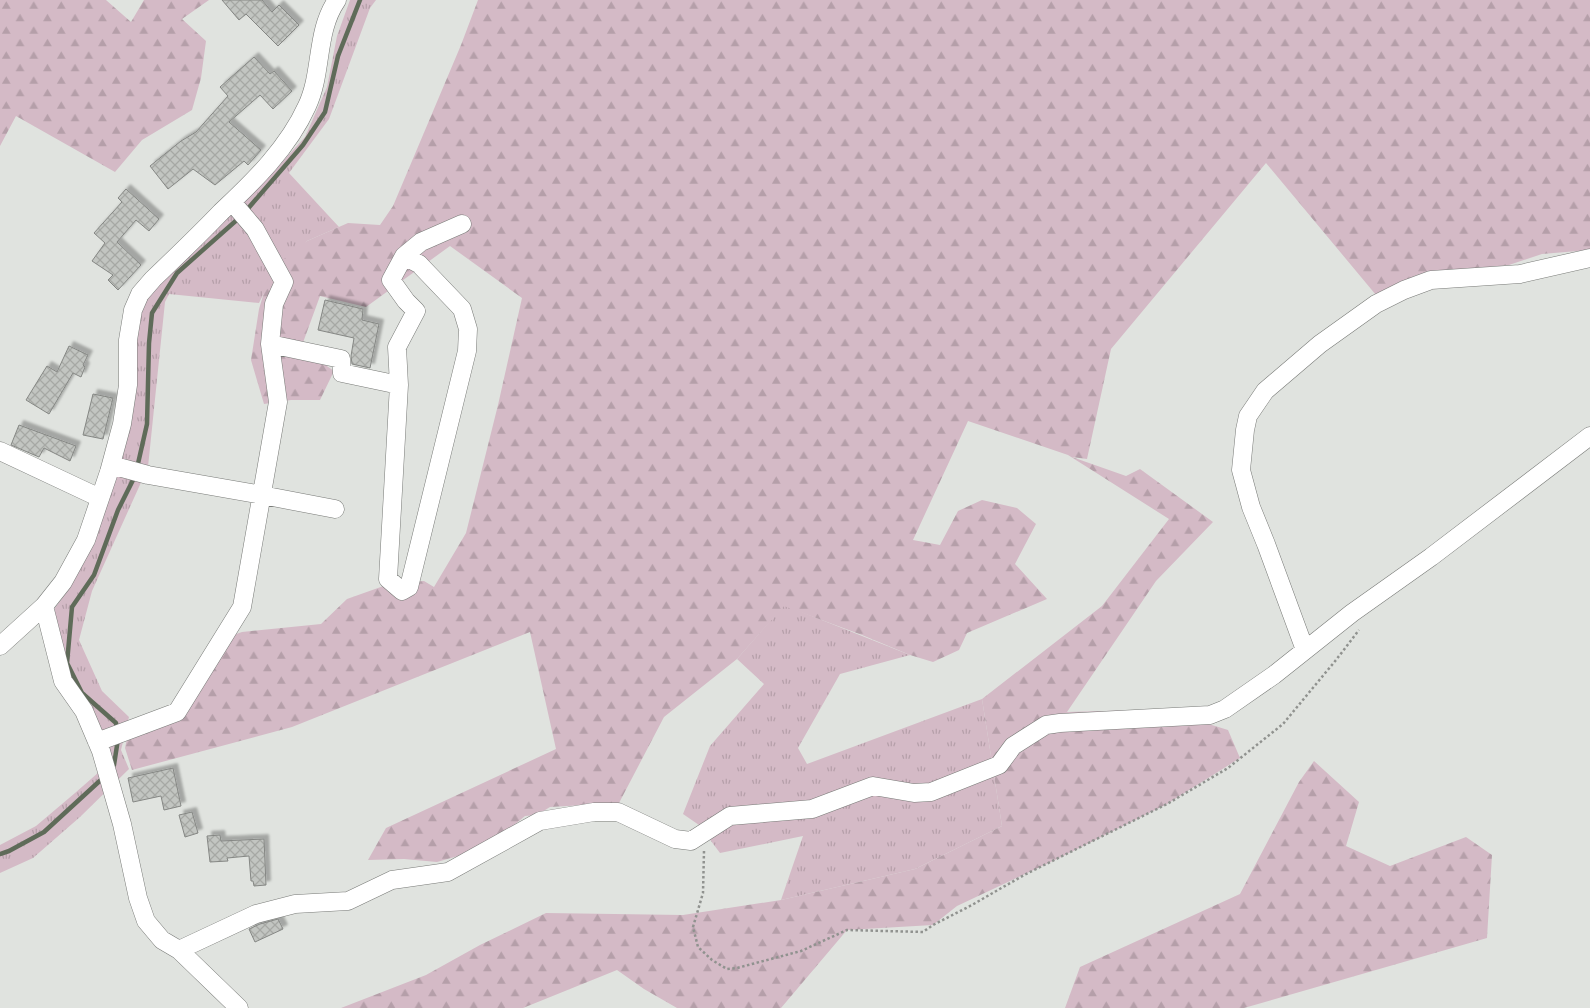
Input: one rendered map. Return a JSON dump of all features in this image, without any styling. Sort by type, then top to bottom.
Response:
[{"type":"street","points":[[0,646],[44,606],[76,562],[86,540],[111,465],[122,424],[128,385],[130,325],[133,310],[140,294],[153,279],[250,186],[276,157],[307,107],[313,90],[325,25],[337,0]]},
{"type":"street","points":[[98,742],[177,712],[242,607],[278,402],[270,344],[274,304],[284,282],[255,229],[232,202]]},
{"type":"street","points":[[404,256],[419,264],[462,310],[468,329],[467,351],[409,587],[402,591],[388,579],[399,385],[396,347],[416,311],[406,301],[391,280],[404,256],[421,242],[462,224]]},
{"type":"street","points":[[1304,650],[1251,507],[1241,470],[1248,416],[1264,391],[1320,344],[1376,304],[1404,290],[1431,280],[1520,274],[1590,258]]},
{"type":"street","points":[[270,344],[340,359],[342,373],[399,385]]},
{"type":"street","points":[[179,950],[256,914],[295,904],[348,901],[392,880],[448,872],[540,821],[594,812],[618,812],[675,839],[691,842],[730,816],[812,809],[873,786],[914,793],[931,792],[999,765],[1012,746],[1046,725],[1060,722],[1210,715],[1225,709],[1274,675],[1352,613],[1430,557],[1590,436]]},
{"type":"street","points":[[0,451],[100,498]]},
{"type":"street","points":[[111,465],[148,475],[262,494],[336,509]]},
{"type":"street","points":[[44,606],[63,681],[84,711],[98,742],[122,824],[138,898],[146,921],[162,940],[179,950],[239,1008]]},
{"type":"path","points":[[691,842],[704,851],[703,893],[693,927],[698,947],[712,960],[727,969],[801,951],[847,930],[923,932],[1024,875],[1168,804],[1228,768],[1282,724],[1336,660],[1362,625]]},
{"type":"green space","points":[[0,0],[106,0],[131,22],[144,0],[209,0],[182,19],[206,41],[201,78],[192,110],[142,140],[115,172],[16,116],[0,146]]},
{"type":"green space","points":[[350,0],[376,0],[370,8],[329,119],[289,173],[339,227],[307,241],[267,287],[259,303],[169,294],[165,302],[148,467],[92,591],[79,640],[102,691],[129,717],[121,750],[129,769],[80,817],[33,858],[0,873],[0,845],[36,826],[75,793],[99,772],[106,754],[65,677],[52,612],[68,590],[91,543],[144,296],[261,185],[305,137],[327,87],[337,36]]},
{"type":"green space","points":[[478,0],[1590,0],[1590,250],[1542,254],[1509,265],[1417,275],[1376,295],[1266,163],[1111,349],[1087,459],[1072,457],[1126,476],[1140,469],[1213,522],[1156,581],[1067,712],[1140,710],[1170,712],[1228,730],[1240,758],[1167,804],[957,906],[933,925],[847,930],[781,1008],[677,1008],[644,989],[617,970],[523,1008],[341,1008],[426,975],[480,945],[546,913],[683,915],[781,900],[915,869],[1002,826],[982,699],[1102,606],[1169,519],[1068,455],[968,421],[913,540],[940,545],[958,511],[982,500],[1017,508],[1036,524],[1015,564],[1047,599],[967,633],[959,650],[933,662],[910,655],[784,606],[737,659],[664,717],[619,803],[550,807],[537,815],[525,816],[486,848],[437,862],[404,859],[368,860],[386,828],[556,749],[530,632],[292,727],[132,770],[125,748],[130,725],[173,709],[210,643],[242,632],[321,624],[347,599],[392,583],[424,581],[434,587],[466,533],[522,298],[450,246],[366,307],[320,296],[301,348],[334,371],[320,400],[291,400],[264,404],[251,360],[259,309],[271,269],[307,241],[348,223],[380,225],[393,206]]},
{"type":"green space","points":[[784,605],[910,655],[840,674],[798,748],[807,764],[982,699],[1002,826],[915,869],[781,900],[803,836],[720,853],[699,825],[683,814],[710,746],[764,684],[737,659]]},
{"type":"green space","points":[[1314,761],[1359,802],[1346,846],[1390,866],[1466,837],[1492,855],[1487,938],[1244,1008],[1065,1008],[1080,967],[1240,894],[1299,782]]},
{"type":"building","points":[[222,0],[262,0],[272,12],[279,5],[299,25],[278,46],[246,14],[239,20]]},
{"type":"building","points":[[254,57],[270,74],[274,71],[292,91],[273,109],[260,95],[229,122],[261,150],[248,165],[244,161],[215,185],[193,169],[168,189],[150,166],[181,141],[196,132],[228,96],[220,87]]},
{"type":"building","points":[[126,189],[159,219],[149,231],[136,220],[117,242],[141,265],[118,290],[108,280],[113,275],[92,261],[105,243],[94,233],[122,202],[118,198]]},
{"type":"building","points":[[325,300],[363,309],[362,320],[379,324],[370,368],[352,364],[351,356],[354,338],[318,330]]},
{"type":"building","points":[[69,346],[88,355],[83,365],[85,367],[81,377],[73,373],[49,414],[26,400],[47,366],[57,372]]},
{"type":"building","points":[[93,394],[113,398],[103,439],[83,435]]},
{"type":"building","points":[[19,425],[76,446],[70,461],[44,448],[39,457],[11,445]]},
{"type":"building","points":[[173,768],[181,806],[164,810],[161,796],[133,802],[128,778]]},
{"type":"building","points":[[192,812],[198,833],[185,837],[179,815]]},
{"type":"building","points":[[220,835],[221,841],[264,839],[266,885],[254,886],[253,881],[251,881],[249,856],[227,858],[228,861],[210,862],[207,836]]},
{"type":"building","points":[[278,919],[283,929],[255,942],[249,929]]},
{"type":"waterway","points":[[245,212],[303,145],[325,112],[338,56],[360,0]]},
{"type":"waterway","points":[[137,468],[147,424],[149,343],[152,313],[177,273],[239,218]]},
{"type":"waterway","points":[[117,731],[116,723],[82,693],[67,663],[72,607],[94,575],[118,510],[135,476]]},
{"type":"waterway","points":[[110,769],[114,765],[118,739]]},
{"type":"waterway","points":[[0,854],[44,832],[104,777]]}]
